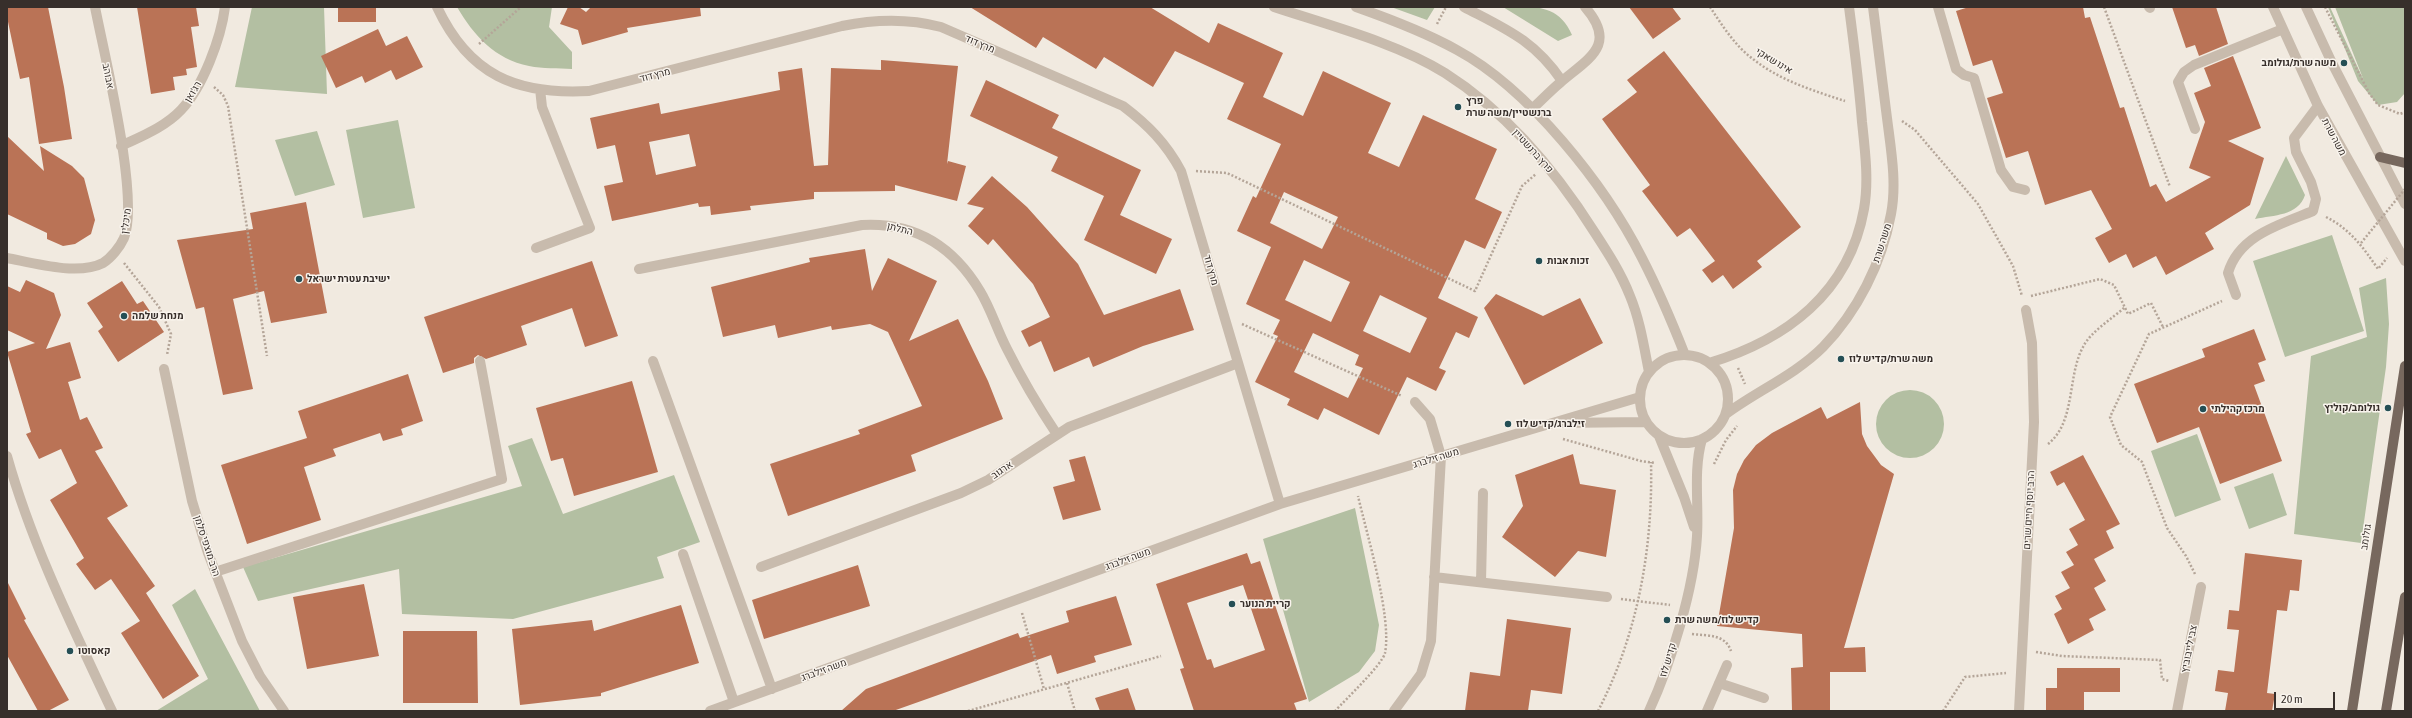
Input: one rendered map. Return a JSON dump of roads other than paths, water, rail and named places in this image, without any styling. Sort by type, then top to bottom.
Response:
[{"type":"main road","points":[[2380,156],[2405,163]]},
{"type":"main road","name":"גולומב","points":[[2352,711],[2405,366]]},
{"type":"main road","points":[[2386,711],[2405,597]]},
{"type":"street","name":"אבוהב","points":[[96,7],[122,146]]},
{"type":"street","name":"רג'ואן","points":[[122,146],[153,130],[182,110],[200,80],[215,47],[225,7]]},
{"type":"street","name":"מרץ דוד","points":[[437,7],[446,25],[476,62],[499,78],[514,84],[540,90],[563,92],[589,91],[842,26],[867,21],[919,21],[940,27],[1123,106],[1154,131],[1168,148],[1181,171],[1280,504]]},
{"type":"street","name":"פרץ ברנשטיין","points":[[1274,7],[1377,42],[1444,73],[1480,97],[1514,128],[1548,165],[1584,215],[1619,270],[1638,322],[1649,372]]},
{"type":"street","points":[[1356,7],[1393,21],[1458,50],[1496,77],[1532,110],[1558,137],[1610,205],[1642,257],[1685,355]]},
{"type":"street","points":[[1464,7],[1521,37],[1550,63],[1562,81]]},
{"type":"street","points":[[1532,110],[1562,81],[1578,70],[1598,48],[1600,33],[1596,21],[1585,7]]},
{"type":"street","points":[[1709,363],[1755,347],[1783,332],[1818,303],[1844,265],[1858,234],[1864,209],[1866,163],[1849,7]]},
{"type":"street","name":"משה שרת","points":[[1726,414],[1794,370],[1822,347],[1855,307],[1869,280],[1884,243],[1892,213],[1893,157],[1873,7]]},
{"type":"street","points":[[1938,7],[1956,69],[1964,75],[1974,78],[2001,170],[2013,187],[2026,190]]},
{"type":"street","name":"משה שרת","points":[[2273,7],[2318,106],[2405,261]]},
{"type":"street","points":[[2306,7],[2405,204]]},
{"type":"street","points":[[2195,129],[2178,82],[2184,72],[2194,65],[2283,30]]},
{"type":"street","points":[[536,248],[590,228],[542,107],[540,90]]},
{"type":"street","points":[[2236,295],[2228,273],[2244,248],[2258,234],[2313,211],[2316,199],[2311,182],[2296,152],[2294,138],[2318,106]]},
{"type":"street","name":"מיכלין","points":[[7,258],[71,269],[89,267],[103,263],[116,252],[124,237],[127,218],[128,192],[122,146]]},
{"type":"street","name":"התלתן","points":[[638,269],[862,226],[882,224],[919,234],[942,246],[962,264],[980,292],[1022,380],[1056,433]]},
{"type":"street","name":"הרב יוסף חיים שרים","points":[[2019,711],[2034,422],[2032,343],[2026,310]]},
{"type":"street","points":[[1685,355],[1694,356],[1709,363],[1725,383],[1728,400],[1726,414],[1717,428],[1702,439],[1679,443],[1659,436],[1646,422],[1641,411],[1640,397],[1642,384],[1649,372],[1664,360],[1685,355]]},
{"type":"street","points":[[215,572],[502,479],[480,361]]},
{"type":"street","points":[[653,361],[772,688]]},
{"type":"street","name":"ארגוב","points":[[761,566],[961,493],[988,480],[1056,433],[1106,412],[1238,363]]},
{"type":"street","name":"הרב מוצפי סלמן","points":[[164,369],[192,501],[215,572],[246,648],[260,676],[284,711]]},
{"type":"street","name":"משה זילברג","points":[[710,711],[1280,504],[1640,397]]},
{"type":"street","points":[[1394,711],[1421,674],[1428,656],[1431,641],[1441,456],[1430,419],[1415,402]]},
{"type":"street","name":"משה זילברג","points":[[1552,423],[1572,425],[1646,422]]},
{"type":"street","name":"קדיש לוז","points":[[1659,436],[1684,497],[1697,537]]},
{"type":"street","name":"קדיש לוז","points":[[1649,711],[1658,689],[1689,593],[1697,537],[1697,468],[1702,439]]},
{"type":"street","points":[[7,456],[20,503],[60,598],[112,711]]},
{"type":"street","points":[[1481,582],[1483,493]]},
{"type":"street","points":[[683,554],[734,702]]},
{"type":"street","points":[[1434,577],[1607,597]]},
{"type":"street","name":"צבי לייבוביץ","points":[[2177,711],[2201,587]]},
{"type":"street","points":[[1707,711],[1727,665]]},
{"type":"street","points":[[1719,683],[1764,698]]},
{"type":"place","name":"משה שרת/גולומב","points":[[2344,63]]},
{"type":"place","name":"פרץ ברנשטיין/משה שרת","points":[[1458,107]]},
{"type":"place","name":"זכות אבות","points":[[1539,261]]},
{"type":"place","name":"ישיבת עטרת ישראל","points":[[299,279]]},
{"type":"place","name":"מנחת שלמה","points":[[124,316]]},
{"type":"place","name":"משה שרת/קדיש לוז","points":[[1841,359]]},
{"type":"place","name":"גולומב/קוליץ","points":[[2388,408]]},
{"type":"place","name":"מרכז קהילתי","points":[[2203,409]]},
{"type":"place","name":"זילברג/קדיש לוז","points":[[1508,424]]},
{"type":"place","name":"קריית הנוער","points":[[1232,604]]},
{"type":"place","name":"קדיש לוז/משה שרת","points":[[1667,620]]},
{"type":"place","name":"קאסוטו","points":[[70,651]]}]
